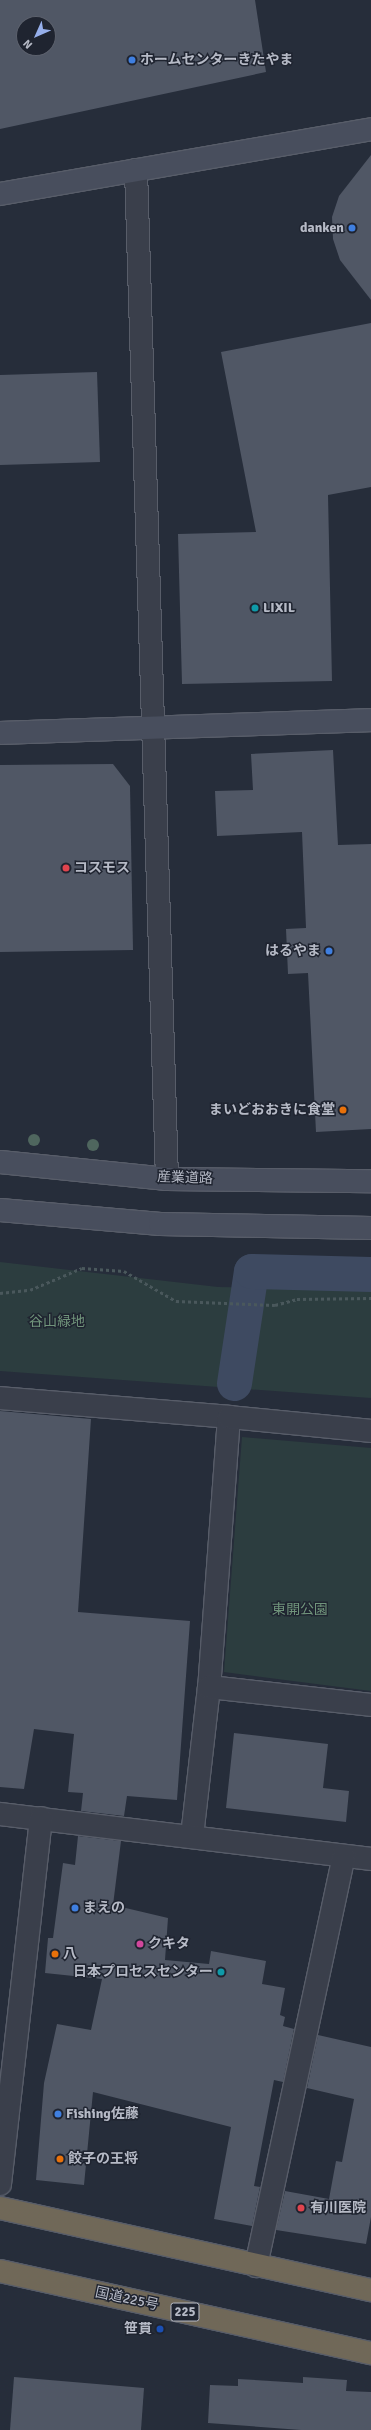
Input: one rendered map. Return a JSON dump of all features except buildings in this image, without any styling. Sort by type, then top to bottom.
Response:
[{"type":"highway","points":[[0,2208],[256,2266],[371,2290]]},
{"type":"highway","name":"国道225号","points":[[0,2271],[371,2353]]},
{"type":"street","points":[[0,194],[371,129]]},
{"type":"street","points":[[136,170],[167,1179]]},
{"type":"street","points":[[0,733],[371,720]]},
{"type":"street","name":"産業道路","points":[[0,1162],[167,1179],[371,1181]]},
{"type":"street","points":[[0,1210],[160,1224],[371,1228]]},
{"type":"street","points":[[0,1398],[229,1417],[371,1431]]},
{"type":"street","points":[[192,1837],[209,1687],[229,1417]]},
{"type":"street","points":[[209,1687],[371,1705]]},
{"type":"street","points":[[0,1814],[371,1859]]},
{"type":"street","points":[[0,2184],[41,1818]]},
{"type":"street","points":[[256,2266],[344,1856]]},
{"type":"path","points":[[0,1293],[30,1290],[82,1268],[124,1270],[176,1301],[275,1305],[297,1299],[371,1298]]},
{"type":"green space","name":"谷山緑地","points":[[0,1262],[218,1287],[371,1290],[371,1398],[0,1371]]},
{"type":"green space","name":"東開公園","points":[[242,1437],[371,1448],[371,1691],[224,1672]]},
{"type":"waterway","points":[[234,1383],[251,1271],[371,1274]]},
{"type":"place","name":"ホームセンターきたやま","points":[[132,60]]},
{"type":"place","name":"danken","points":[[352,228]]},
{"type":"place","name":"LIXIL","points":[[255,608]]},
{"type":"place","name":"コスモス","points":[[66,868]]},
{"type":"place","name":"はるやま","points":[[329,951]]},
{"type":"place","name":"まいどおおきに食堂","points":[[343,1110]]},
{"type":"place","name":"まえの","points":[[75,1908]]},
{"type":"place","name":"クキタ","points":[[140,1944]]},
{"type":"place","name":"八","points":[[55,1954]]},
{"type":"place","name":"日本プロセスセンター","points":[[221,1972]]},
{"type":"place","name":"Fishing佐藤","points":[[58,2114]]},
{"type":"place","name":"餃子の王将","points":[[60,2159]]},
{"type":"place","name":"有川医院","points":[[301,2208]]},
{"type":"place","name":"笹貫","points":[[160,2329]]}]
